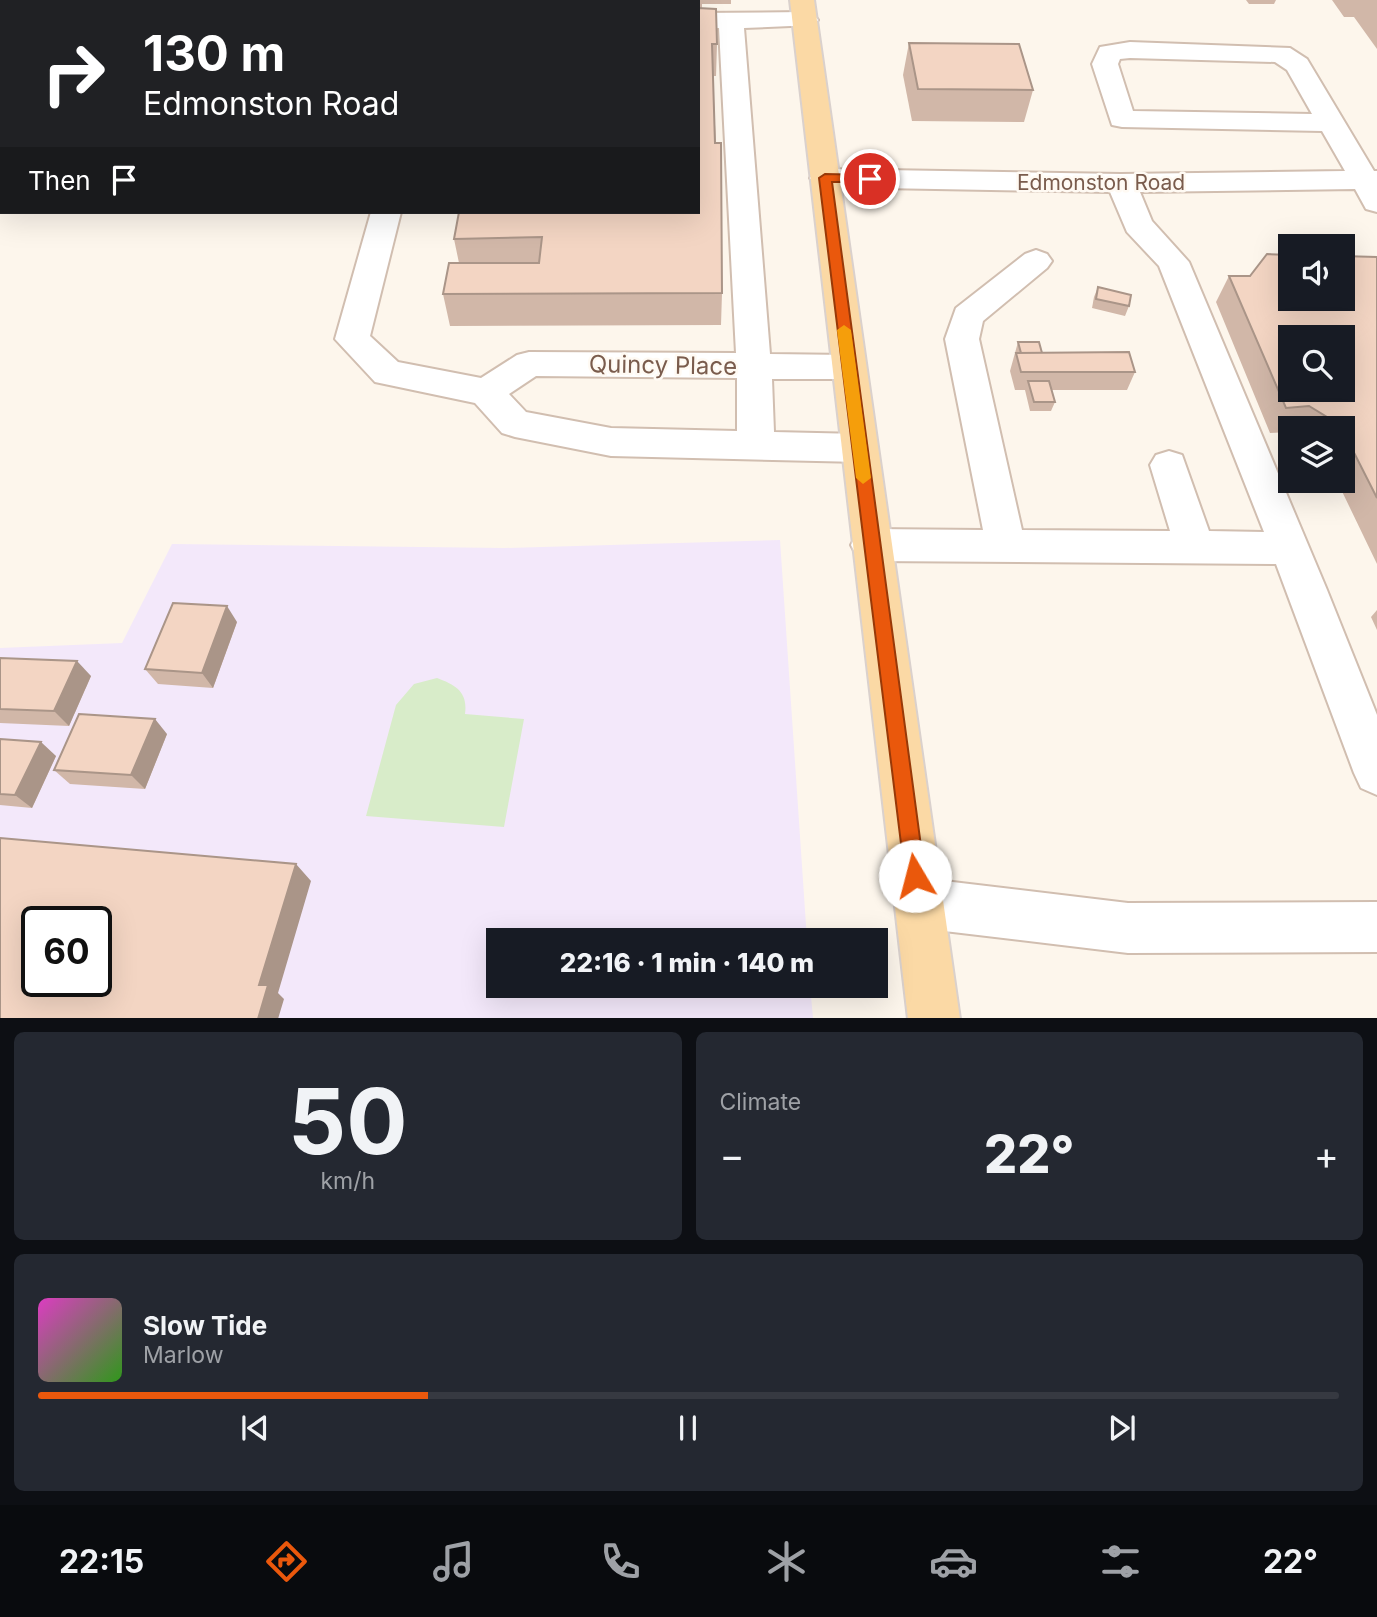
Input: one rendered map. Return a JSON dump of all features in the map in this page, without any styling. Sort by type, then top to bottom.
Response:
[{"type":"main road","points":[[803,10],[934,1018]]},
{"type":"street","points":[[700,21],[731,21],[803,10]]},
{"type":"street","points":[[731,21],[754,367],[756,446]]},
{"type":"street","points":[[1331,123],[1122,119],[1105,64],[1110,53],[1129,50],[1281,54],[1298,65],[1372,187]]},
{"type":"street","name":"Edmonston Road","points":[[825,178],[1372,187]]},
{"type":"street","points":[[1121,183],[1138,225],[1173,262],[1290,548],[1377,773]]},
{"type":"street","points":[[385,214],[352,340],[387,373],[486,392],[516,423],[611,442],[860,449]]},
{"type":"street","points":[[1006,545],[962,339],[968,316],[1036,261]]},
{"type":"street","name":"Quincy Place","points":[[486,392],[529,364],[849,367]]},
{"type":"street","points":[[1169,465],[1194,547]]},
{"type":"street","points":[[872,545],[1290,548]]},
{"type":"street","points":[[919,904],[1128,928],[1377,927]]},
{"type":"shaded area","points":[[780,540],[806,928],[486,928],[486,998],[811,998],[813,1018],[0,1018],[0,648],[122,643],[172,544],[504,548]]},
{"type":"green space","points":[[437,678],[459,690],[465,700],[465,714],[524,719],[504,827],[366,816],[396,705],[414,684]]},
{"type":"building","points":[[700,8],[716,9],[717,44],[712,44],[715,143],[721,143],[722,293],[443,294],[449,263],[539,263],[542,237],[454,239],[459,214],[700,214]]},
{"type":"building","points":[[909,43],[1019,44],[1033,90],[918,89]]},
{"type":"building","points":[[1267,254],[1278,254],[1278,311],[1355,311],[1355,256],[1377,257],[1377,498],[1355,455],[1355,416],[1325,416],[1309,406],[1286,408],[1283,402],[1355,402],[1355,325],[1278,325],[1278,389],[1229,276],[1250,276]]},
{"type":"building","points":[[1098,287],[1131,295],[1129,306],[1096,299]]},
{"type":"building","points":[[1018,342],[1039,342],[1042,353],[1021,353]]},
{"type":"building","points":[[1129,352],[1135,372],[1021,372],[1016,353]]},
{"type":"building","points":[[1028,381],[1049,381],[1055,402],[1034,402]]},
{"type":"building","points":[[173,603],[227,606],[202,673],[145,669]]},
{"type":"building","points":[[0,658],[77,661],[54,711],[0,709]]},
{"type":"building","points":[[79,714],[155,719],[131,775],[54,770]]},
{"type":"building","points":[[0,739],[41,742],[15,795],[0,794]]},
{"type":"building","points":[[0,838],[296,864],[259,985],[268,985],[258,1018],[0,1018]]},
{"type":"slow traffic","points":[[844,330],[863,478]]},
{"type":"route","points":[[870,179],[825,178],[915,876]]}]
